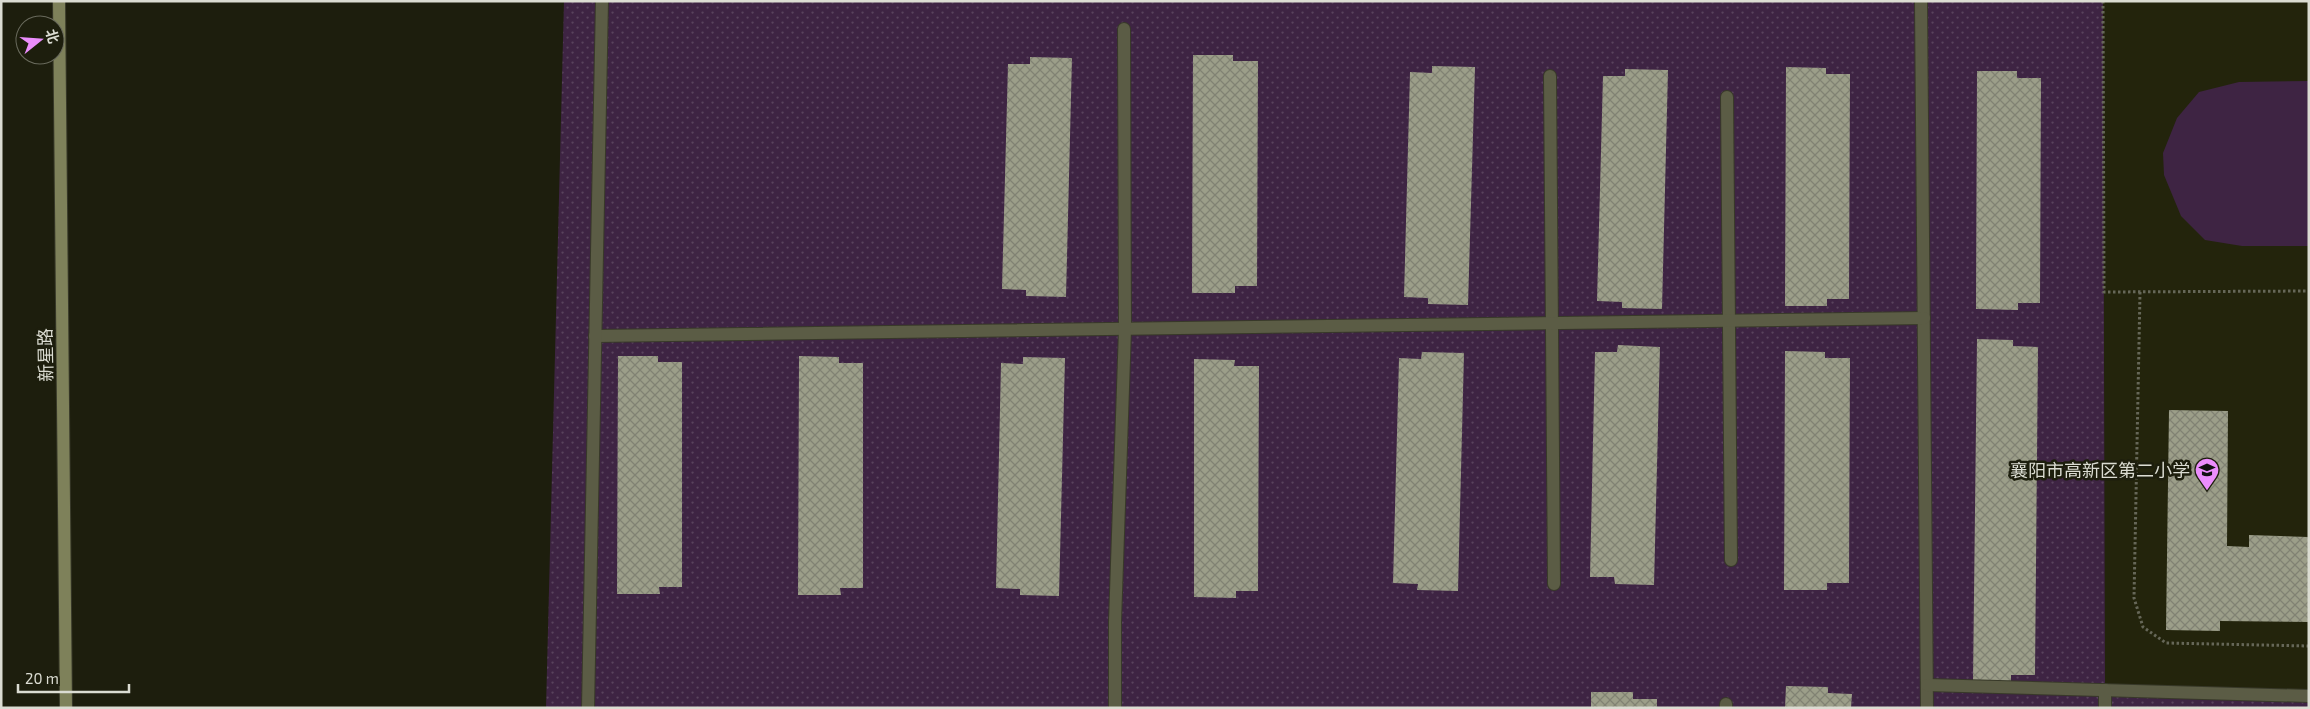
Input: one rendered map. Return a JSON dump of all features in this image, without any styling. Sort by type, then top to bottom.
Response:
[{"type":"main road","name":"新星路","points":[[60,1],[66,708]]},
{"type":"lane","points":[[588,708],[602,1]]},
{"type":"lane","points":[[1921,1],[1927,708]]},
{"type":"lane","points":[[1115,708],[1115,622],[1124,329],[1124,30]]},
{"type":"lane","points":[[1550,76],[1554,584]]},
{"type":"lane","points":[[1728,97],[1731,560]]},
{"type":"lane","points":[[595,336],[1924,318]]},
{"type":"lane","points":[[1927,685],[2309,696]]},
{"type":"lane","points":[[2105,690],[2105,708]]},
{"type":"path","points":[[2103,1],[2104,292],[2309,292]]},
{"type":"path","points":[[2140,292],[2134,598],[2143,627],[2166,643],[2309,646]]},
{"type":"shaded area","points":[[564,1],[2103,1],[2105,690],[2309,696],[2309,708],[546,708]]},
{"type":"shaded area","name":"襄阳市高新区第二小学","points":[[2103,1],[2309,1],[2309,696],[2105,690]]},
{"type":"shaded area","points":[[2309,81],[2309,246],[2242,246],[2205,240],[2181,216],[2164,175],[2163,153],[2177,118],[2199,92],[2239,82]]},
{"type":"building","points":[[1193,55],[1233,55],[1233,61],[1258,61],[1257,286],[1235,286],[1235,293],[1192,293]]},
{"type":"building","points":[[1030,57],[1072,58],[1066,297],[1026,296],[1026,290],[1002,289],[1008,64],[1030,64]]},
{"type":"building","points":[[1432,66],[1475,67],[1468,305],[1428,304],[1428,298],[1404,297],[1410,72],[1432,73]]},
{"type":"building","points":[[1786,67],[1826,68],[1826,74],[1850,74],[1849,299],[1827,299],[1827,306],[1785,306]]},
{"type":"building","points":[[1625,69],[1668,70],[1662,309],[1622,308],[1622,302],[1597,301],[1603,76],[1625,76]]},
{"type":"building","points":[[1977,71],[2017,71],[2017,78],[2041,78],[2040,303],[2018,303],[2018,310],[1976,309]]},
{"type":"building","points":[[1977,339],[2013,340],[2013,346],[2038,347],[2035,675],[2011,675],[2011,681],[1973,681]]},
{"type":"building","points":[[1618,345],[1660,347],[1654,585],[1615,584],[1614,577],[1590,577],[1595,352],[1617,352]]},
{"type":"building","points":[[1785,351],[1825,352],[1825,358],[1850,358],[1849,583],[1827,583],[1827,590],[1784,590]]},
{"type":"building","points":[[1422,352],[1464,353],[1458,591],[1417,590],[1418,584],[1393,583],[1399,358],[1421,359]]},
{"type":"building","points":[[618,356],[658,356],[658,362],[682,362],[682,587],[659,587],[660,594],[617,594]]},
{"type":"building","points":[[799,356],[839,357],[839,363],[863,363],[863,588],[840,588],[841,595],[798,595]]},
{"type":"building","points":[[1023,357],[1065,358],[1059,596],[1020,595],[1020,589],[996,588],[1001,363],[1023,364]]},
{"type":"building","points":[[1194,359],[1235,360],[1234,366],[1259,366],[1258,591],[1236,591],[1236,598],[1194,597]]},
{"type":"building","points":[[2169,410],[2228,411],[2227,546],[2249,547],[2249,535],[2308,537],[2309,622],[2220,621],[2220,631],[2166,630]]},
{"type":"building","points":[[1786,686],[1828,687],[1828,693],[1852,694],[1851,708],[1785,708]]},
{"type":"building","points":[[1591,692],[1633,692],[1633,699],[1657,699],[1657,708],[1591,708]]},
{"type":"place","name":"襄阳市高新区第二小学","points":[[2207,491]]}]
